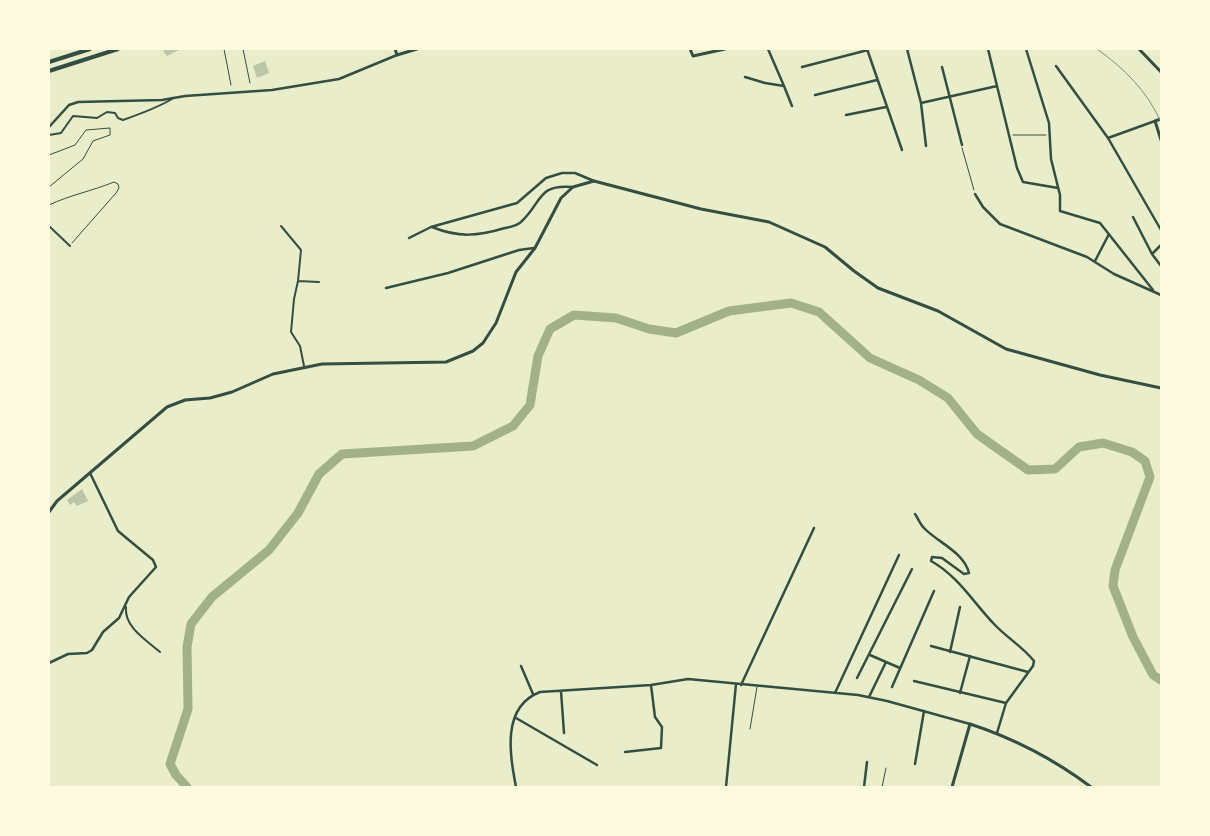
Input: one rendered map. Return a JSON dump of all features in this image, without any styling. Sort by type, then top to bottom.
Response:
[{"type":"main road","points":[[49,62],[90,49]]},
{"type":"main road","points":[[49,71],[118,49]]},
{"type":"street","points":[[395,49],[398,55]]},
{"type":"street","points":[[49,126],[69,105],[78,102],[162,100],[272,90],[339,79],[417,49]]},
{"type":"street","points":[[690,49],[693,56],[725,49]]},
{"type":"street","points":[[768,49],[792,106]]},
{"type":"street","points":[[907,49],[921,103],[926,146]]},
{"type":"street","points":[[988,49],[1009,135],[1023,182],[1058,188]]},
{"type":"street","points":[[1026,49],[1044,106],[1061,212],[1100,224],[1153,290]]},
{"type":"street","points":[[1138,49],[1161,72]]},
{"type":"street","points":[[802,67],[867,50],[902,150]]},
{"type":"street","points":[[1056,66],[1108,138],[1161,230]]},
{"type":"street","points":[[942,67],[962,144]]},
{"type":"street","points":[[745,77],[765,84],[784,86]]},
{"type":"street","points":[[815,94],[877,80]]},
{"type":"street","points":[[921,103],[998,86]]},
{"type":"street","points":[[49,135],[61,133],[73,116],[97,118],[107,112],[115,113],[118,118],[123,120],[136,113],[146,113],[173,98]]},
{"type":"street","points":[[846,115],[886,107]]},
{"type":"street","points":[[1108,138],[1161,119]]},
{"type":"street","points":[[1155,121],[1161,140]]},
{"type":"street","points":[[409,238],[432,227],[517,203],[546,178],[562,173],[575,173],[594,181],[701,209],[769,222],[825,247],[878,288],[938,310],[1006,349],[1100,375],[1161,388]]},
{"type":"street","points":[[432,227],[463,236],[481,236],[521,222],[543,192],[561,186],[573,186],[594,181]]},
{"type":"street","points":[[49,512],[90,473],[158,414],[175,403],[232,392],[259,378],[322,364],[446,362],[461,357],[483,343],[490,333],[506,301],[516,272],[535,248],[552,211],[573,186]]},
{"type":"street","points":[[976,194],[984,207],[1000,224],[1031,234],[1094,261],[1114,274],[1161,295]]},
{"type":"street","points":[[1133,217],[1152,254],[1161,266]]},
{"type":"street","points":[[49,226],[70,246]]},
{"type":"street","points":[[282,226],[301,250],[291,332],[301,350],[304,367]]},
{"type":"street","points":[[1094,261],[1109,234]]},
{"type":"street","points":[[1152,254],[1161,245]]},
{"type":"street","points":[[386,288],[448,273],[519,250],[535,248]]},
{"type":"street","points":[[298,280],[319,282]]},
{"type":"street","points":[[49,663],[68,654],[90,652],[103,632],[119,618],[126,602],[156,565],[153,560],[118,531],[90,473]]},
{"type":"street","points":[[915,514],[923,527],[943,544],[951,548],[969,573],[964,574],[942,558],[932,557],[931,562],[946,571],[968,591],[993,624],[1034,661],[1033,666],[1006,703],[997,733]]},
{"type":"street","points":[[741,685],[814,528]]},
{"type":"street","points":[[835,693],[899,555]]},
{"type":"street","points":[[857,678],[912,569]]},
{"type":"street","points":[[892,688],[934,592]]},
{"type":"street","points":[[126,602],[125,616],[129,622],[160,652]]},
{"type":"street","points":[[950,652],[960,607]]},
{"type":"street","points":[[931,646],[1028,672]]},
{"type":"street","points":[[870,655],[900,668]]},
{"type":"street","points":[[960,693],[970,656]]},
{"type":"street","points":[[869,697],[886,662]]},
{"type":"street","points":[[521,666],[533,694]]},
{"type":"street","points":[[516,787],[509,746],[510,734],[526,699],[533,694],[688,679],[869,697],[924,711],[997,733],[1042,756],[1091,787]]},
{"type":"street","points":[[914,682],[1006,703]]},
{"type":"street","points":[[625,752],[661,748],[662,727],[655,717],[651,684]]},
{"type":"street","points":[[726,787],[736,684]]},
{"type":"street","points":[[561,691],[564,732]]},
{"type":"street","points":[[915,764],[924,711]]},
{"type":"street","points":[[516,718],[596,765]]},
{"type":"street","points":[[952,787],[970,724]]},
{"type":"street","points":[[864,787],[867,762]]},
{"type":"lane","points":[[224,49],[231,85]]},
{"type":"lane","points":[[243,49],[250,83]]},
{"type":"lane","points":[[750,730],[757,687]]},
{"type":"lane","points":[[882,787],[886,768]]},
{"type":"path","points":[[49,155],[75,145],[86,130],[110,128],[110,135],[93,141],[84,159],[49,187]]},
{"type":"path","points":[[1009,135],[1050,135]]},
{"type":"path","points":[[962,144],[976,194]]},
{"type":"path","points":[[49,205],[65,197],[95,190],[114,182],[118,184],[119,188],[116,193],[70,246]]},
{"type":"building","points":[[167,49],[181,49],[167,56],[163,51]]},
{"type":"building","points":[[265,61],[269,73],[257,78],[253,66]]},
{"type":"building","points":[[82,489],[88,501],[77,506],[74,502],[70,505],[67,500]]},
{"type":"waterway","points":[[187,787],[176,775],[170,764],[188,709],[187,647],[191,624],[212,597],[269,550],[298,513],[319,474],[342,454],[473,446],[513,426],[530,405],[538,356],[550,329],[574,315],[616,318],[649,329],[676,333],[729,311],[791,303],[819,312],[870,358],[919,380],[948,398],[977,434],[1028,470],[1055,469],[1079,447],[1103,443],[1132,452],[1145,461],[1150,477],[1115,570],[1113,586],[1133,637],[1153,675],[1161,680]]},
{"type":"railway","points":[[1097,49],[1117,64],[1134,81],[1149,100],[1161,122]]}]
